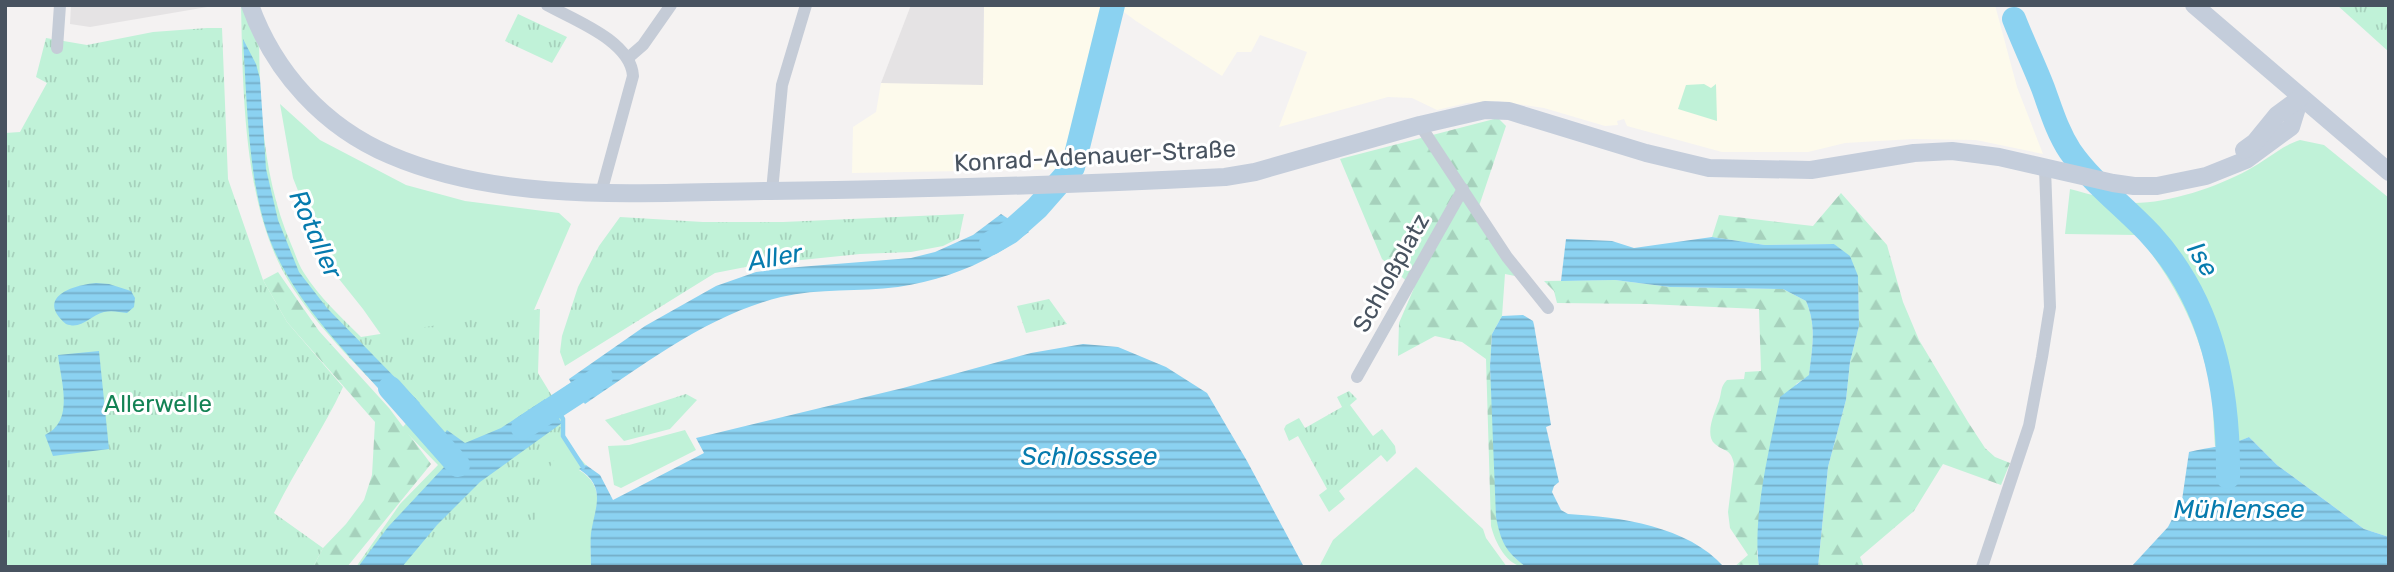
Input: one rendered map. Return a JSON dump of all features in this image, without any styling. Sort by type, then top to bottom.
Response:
[{"type":"street","points":[[57,48],[60,5]]},
{"type":"street","points":[[547,5],[614,43],[628,58],[633,76],[601,193]]},
{"type":"street","points":[[628,58],[643,45],[671,5]]},
{"type":"street","points":[[772,191],[782,85],[806,5]]},
{"type":"street","points":[[2194,5],[2389,172]]},
{"type":"street","name":"Konrad-Adenauer-Straße","points":[[251,6],[273,57],[295,85],[332,121],[390,156],[433,170],[499,184],[601,193],[1050,184],[1225,177],[1255,172],[1420,125],[1485,110],[1509,111],[1646,153],[1709,168],[1811,170],[1914,153],[1952,151],[1999,157],[2134,186],[2157,186],[2206,176],[2246,160],[2291,127],[2300,98]]},
{"type":"street","points":[[1420,125],[1507,257],[1548,308]]},
{"type":"street","points":[[1982,567],[2029,426],[2042,357],[2049,312],[2045,168]]},
{"type":"street","name":"Schloßplatz","points":[[1357,377],[1463,189]]},
{"type":"shaded area","points":[[71,5],[219,5],[90,27],[70,24]]},
{"type":"shaded area","points":[[911,5],[984,5],[983,85],[881,83]]},
{"type":"shaded area","points":[[984,5],[1105,5],[1066,169],[852,173],[853,127],[876,112],[881,83],[983,84]]},
{"type":"shaded area","points":[[1995,5],[2017,87],[2043,154],[1976,140],[1913,139],[1845,143],[1808,152],[1722,152],[1627,126],[1624,119],[1617,121],[1618,125],[1605,126],[1544,108],[1498,101],[1467,103],[1437,110],[1412,98],[1388,97],[1279,127],[1307,52],[1260,35],[1251,52],[1237,52],[1222,76],[1136,21],[1117,7]]},
{"type":"green space","points":[[241,5],[259,5],[263,126],[272,186],[280,215],[302,270],[338,314],[361,337],[540,309],[538,373],[563,414],[561,449],[548,470],[522,567],[356,567],[400,504],[438,465],[402,428],[409,420],[345,353],[300,299],[273,250],[262,217],[248,147]]},
{"type":"green space","points":[[2337,5],[2389,5],[2389,52]]},
{"type":"green space","points":[[518,14],[567,37],[552,63],[505,41]]},
{"type":"green space","name":"Allerwelle","points":[[222,28],[228,179],[263,280],[287,322],[343,387],[274,513],[323,548],[313,567],[5,567],[5,133],[20,132],[47,83],[36,77],[46,38],[87,45],[153,32]]},
{"type":"green space","points":[[1704,84],[1711,88],[1716,84],[1717,121],[1678,109],[1686,85]]},
{"type":"green space","points":[[280,104],[320,140],[406,185],[465,201],[559,213],[571,224],[534,310],[415,383],[363,309],[327,264],[293,178]]},
{"type":"green space","points":[[1498,118],[1506,126],[1475,218],[1515,276],[1505,274],[1502,316],[1492,334],[1490,366],[1494,442],[1514,557],[1526,567],[1513,563],[1508,558],[1495,539],[1491,526],[1486,359],[1462,342],[1435,336],[1398,356],[1399,323],[1414,288],[1382,259],[1340,159]]},
{"type":"green space","points":[[2300,140],[2324,145],[2389,198],[2389,537],[2364,529],[2277,465],[2249,437],[2228,446],[2215,446],[2211,388],[2198,341],[2182,303],[2150,251],[2137,235],[2065,234],[2070,189],[2134,203],[2177,197],[2236,176]]},
{"type":"green space","points":[[1841,193],[1887,245],[1903,302],[1919,340],[1968,422],[1985,448],[1995,457],[2010,463],[2001,485],[1943,464],[1914,511],[1860,557],[1864,567],[1818,567],[1828,467],[1846,400],[1850,362],[1859,326],[1858,276],[1834,244],[1765,245],[1712,237],[1719,215],[1813,226]]},
{"type":"green space","points":[[964,214],[959,238],[943,246],[911,252],[761,264],[715,273],[565,366],[560,352],[562,336],[578,287],[599,246],[620,217],[703,222],[783,222]]},
{"type":"green space","points":[[278,272],[319,331],[389,408],[431,464],[347,567],[313,567],[323,548],[364,500],[372,475],[375,422],[287,322],[263,280]]},
{"type":"green space","points":[[1615,280],[1670,287],[1783,289],[1806,301],[1813,329],[1809,376],[1796,384],[1757,552],[1759,567],[1734,567],[1748,555],[1730,528],[1728,512],[1734,464],[1729,453],[1712,440],[1710,429],[1722,387],[1727,380],[1744,379],[1745,372],[1761,371],[1759,309],[1557,303],[1554,291],[1544,281]]},
{"type":"green space","points":[[1049,299],[1067,324],[1026,333],[1017,306]]},
{"type":"green space","points":[[1349,391],[1357,399],[1350,405],[1373,436],[1382,429],[1395,446],[1396,453],[1387,462],[1381,455],[1339,491],[1345,499],[1329,512],[1319,495],[1327,489],[1298,436],[1289,441],[1284,429],[1299,418],[1305,428],[1342,407],[1337,397]]},
{"type":"green space","points":[[686,394],[697,400],[670,429],[624,441],[605,420]]},
{"type":"green space","points":[[554,429],[586,465],[579,470],[593,483],[596,490],[591,567],[402,567]]},
{"type":"green space","points":[[685,430],[696,450],[621,488],[614,485],[608,446],[629,445]]},
{"type":"green space","points":[[1416,467],[1483,529],[1486,538],[1507,567],[1319,567],[1333,540]]},
{"type":"water","points":[[243,39],[256,64],[260,79],[266,169],[278,220],[299,272],[327,308],[420,403],[405,418],[312,311],[295,288],[270,240],[253,167]]},
{"type":"water","points":[[1001,214],[1029,232],[999,252],[967,268],[933,280],[898,287],[810,292],[781,297],[754,305],[703,328],[585,404],[582,400],[578,402],[566,386],[571,383],[569,379],[645,326],[716,286],[756,272],[911,258],[935,252],[973,235]]},
{"type":"water","points":[[1712,237],[1765,245],[1834,244],[1850,256],[1858,276],[1859,326],[1850,362],[1846,400],[1828,467],[1818,567],[1759,567],[1757,547],[1763,482],[1780,397],[1809,375],[1813,329],[1806,301],[1783,289],[1670,287],[1615,280],[1561,281],[1566,239],[1612,241],[1634,248]]},
{"type":"water","points":[[96,283],[131,291],[135,298],[134,307],[127,313],[107,311],[81,324],[66,324],[57,315],[54,306],[56,300],[61,294],[77,286]]},
{"type":"water","points":[[1523,315],[1533,321],[1534,325],[1551,425],[1546,427],[1559,482],[1552,492],[1561,510],[1568,514],[1631,521],[1673,533],[1709,553],[1724,567],[1526,567],[1509,551],[1502,540],[1496,517],[1490,366],[1492,334],[1502,316]]},
{"type":"water","name":"Schlosssee","points":[[1083,344],[1118,347],[1166,367],[1207,393],[1304,567],[591,567],[591,533],[597,498],[593,483],[579,469],[586,465],[600,475],[613,500],[704,453],[696,438],[903,388],[1031,353]]},
{"type":"water","points":[[99,351],[109,449],[53,456],[45,435],[54,429],[63,411],[58,355]]},
{"type":"water","points":[[545,399],[562,423],[480,482],[437,525],[402,567],[358,567],[388,527],[445,466],[433,448],[447,430],[465,443],[501,428]]},
{"type":"water","name":"Mühlensee","points":[[2249,437],[2277,465],[2364,529],[2389,537],[2389,567],[2131,567],[2168,527],[2182,500],[2189,452]]},
{"type":"waterway","name":"Aller","points":[[991,243],[1010,232],[1037,208],[1073,167],[1113,5]]},
{"type":"waterway","name":"Ise","points":[[2014,19],[2070,151],[2098,184],[2151,235],[2172,261],[2203,318],[2220,380],[2228,444],[2228,477]]},
{"type":"waterway","name":"Aller","points":[[523,428],[601,377]]},
{"type":"waterway","name":"Rotaller","points":[[390,388],[458,465]]},
{"type":"waterway","points":[[556,407],[563,419],[563,436],[583,467]]}]
